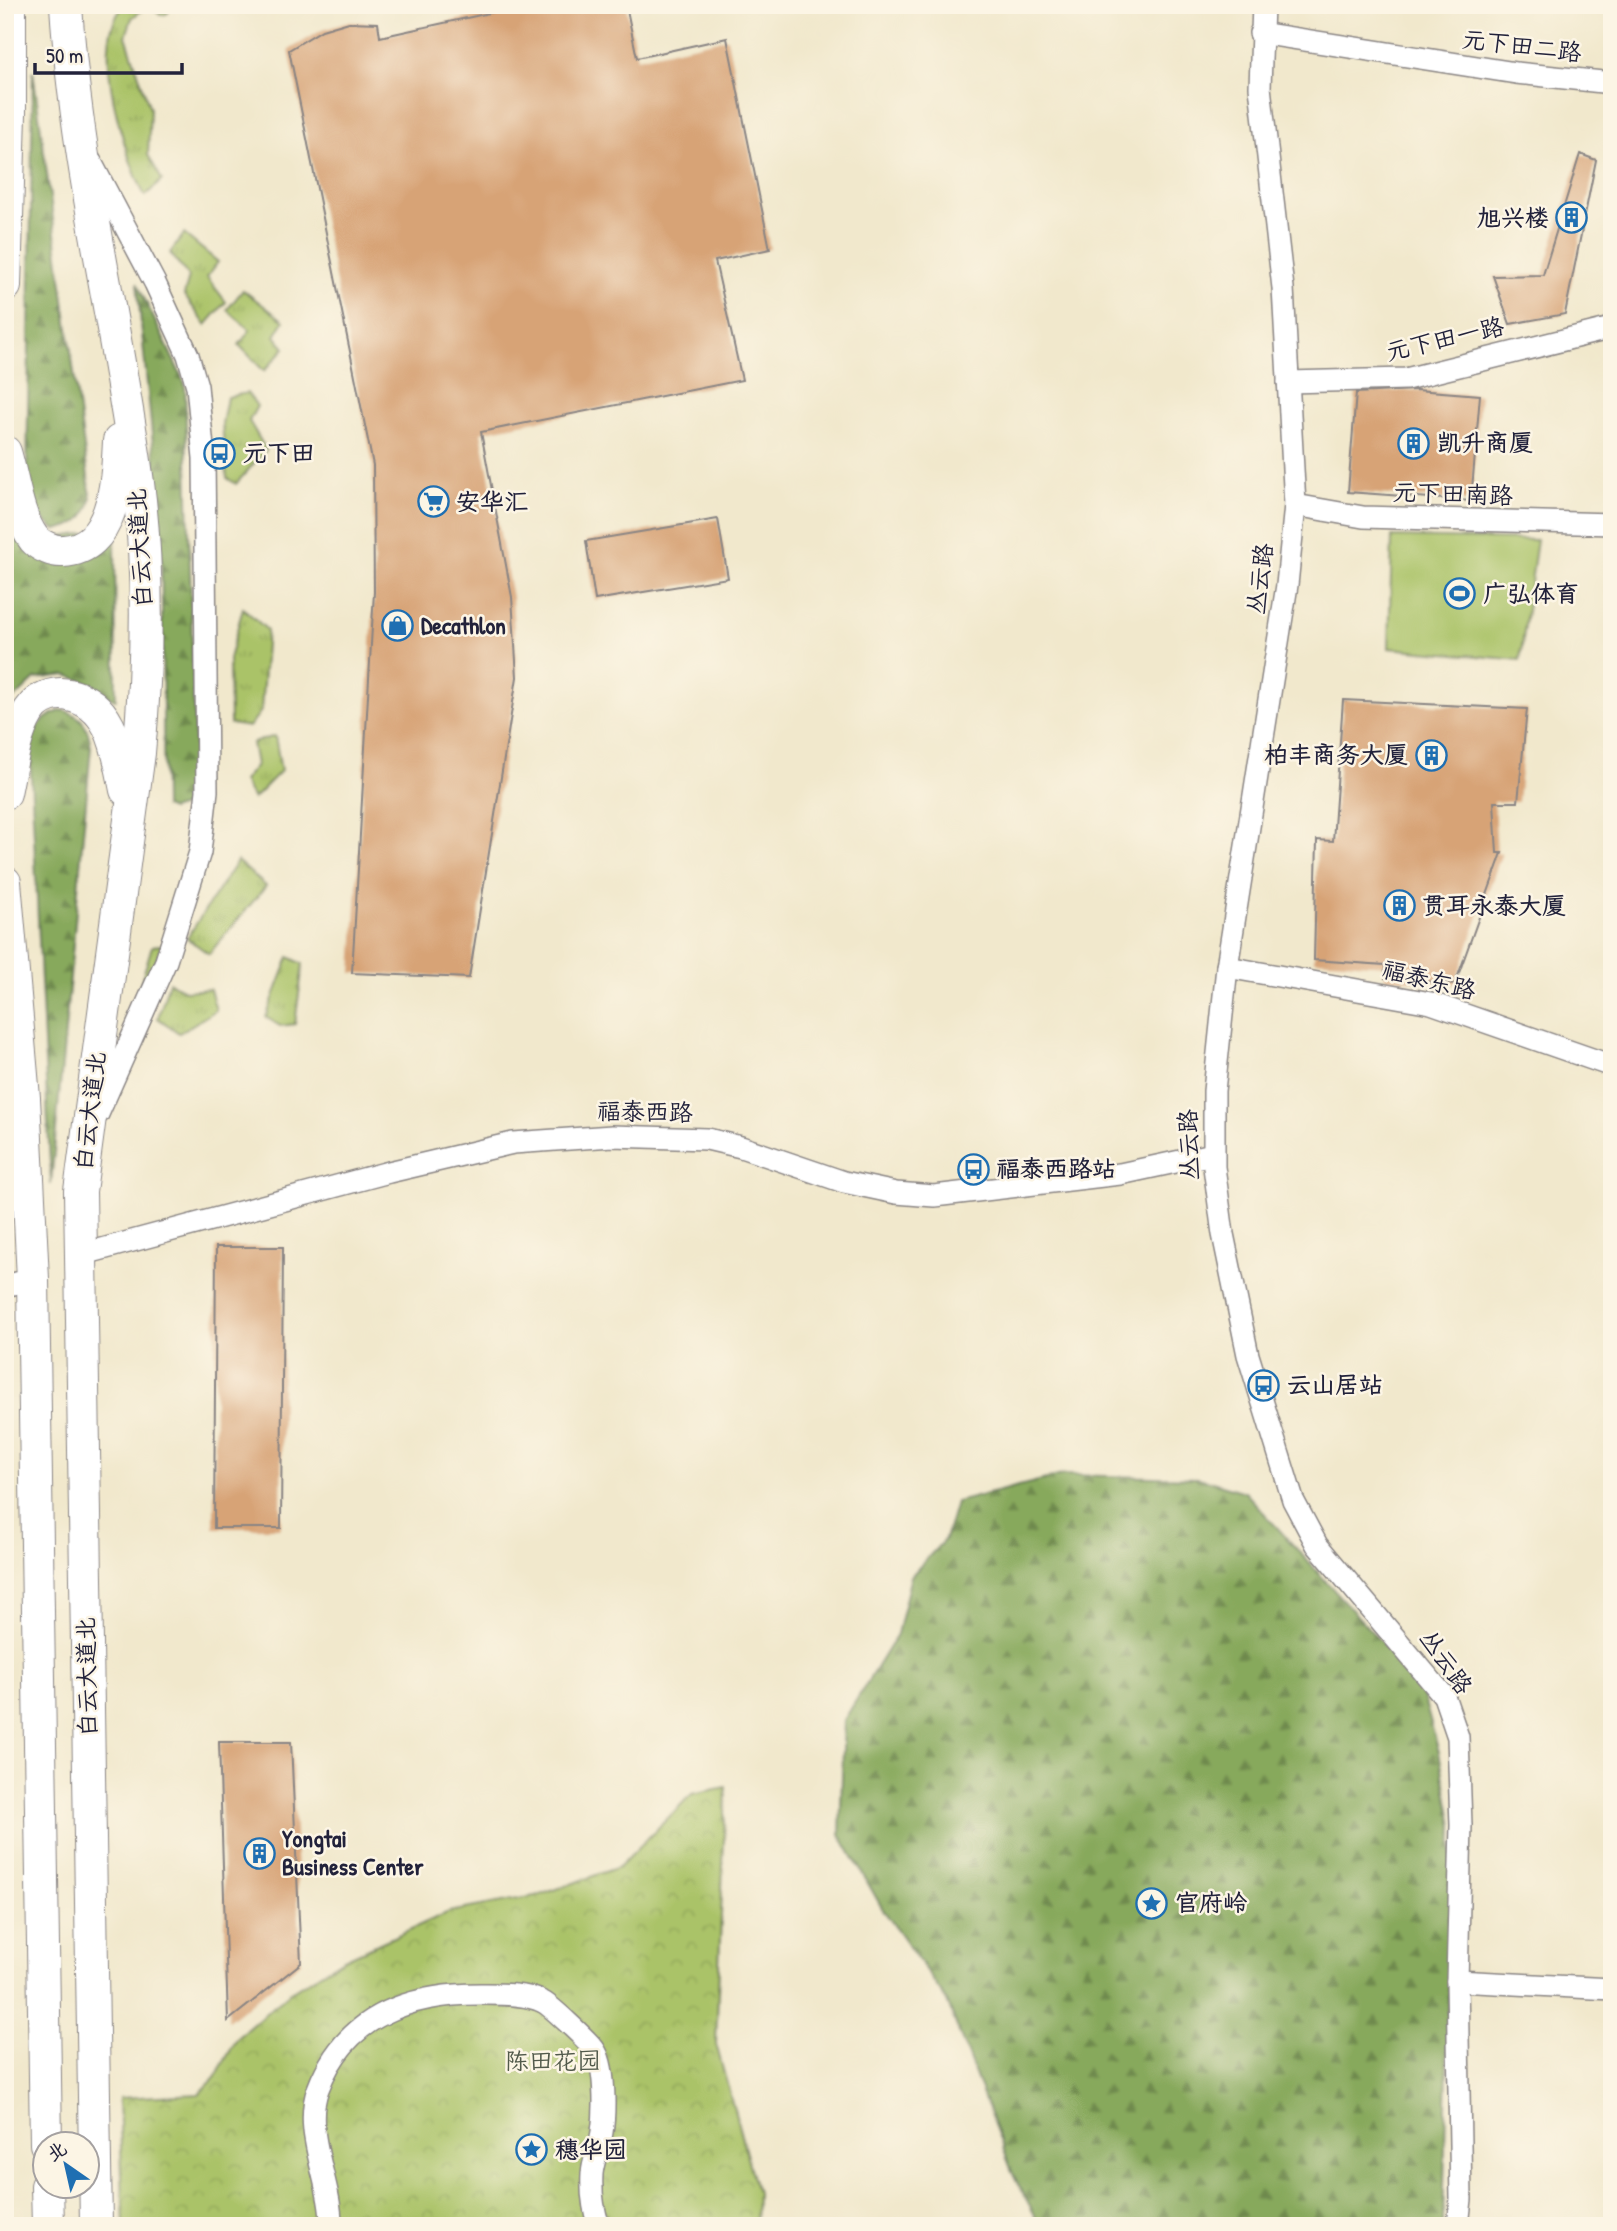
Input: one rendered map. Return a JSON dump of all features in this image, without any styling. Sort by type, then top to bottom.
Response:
[{"type":"highway","points":[[5,286],[10,5]]},
{"type":"highway","name":"白云大道北","points":[[66,5],[78,140],[138,482],[143,573],[143,704],[131,812],[83,1148],[80,1255],[96,2226]]},
{"type":"highway","points":[[5,452],[28,529],[36,542],[59,552],[72,550],[91,540],[105,522],[113,501],[117,474],[121,384]]},
{"type":"highway","points":[[5,793],[27,718],[34,705],[46,697],[61,693],[86,699],[102,714],[114,737],[131,812]]},
{"type":"highway","name":"白云大道北","points":[[5,882],[24,1098],[19,1283],[46,2130]]},
{"type":"highway","points":[[47,2200],[47,2226]]},
{"type":"street","name":"丛云路","points":[[1263,5],[1260,87],[1277,217],[1295,505],[1287,585],[1227,967],[1214,1091],[1213,1154],[1217,1202],[1248,1355],[1293,1500],[1317,1545],[1444,1696],[1458,1737],[1461,1825],[1457,1981],[1458,2226]]},
{"type":"street","name":"元下田二路","points":[[1261,33],[1516,73],[1612,83]]},
{"type":"street","points":[[78,140],[155,283],[188,355],[197,386],[204,472],[207,780],[200,852],[166,961],[83,1148]]},
{"type":"street","name":"元下田一路","points":[[1288,382],[1406,379],[1612,328]]},
{"type":"street","name":"元下田南路","points":[[1295,505],[1363,517],[1612,524]]},
{"type":"street","name":"福泰东路","points":[[1227,967],[1431,1003],[1612,1066]]},
{"type":"street","points":[[5,1068],[24,1098]]},
{"type":"street","name":"福泰西路","points":[[80,1255],[413,1166],[513,1143],[612,1136],[707,1139],[741,1147],[844,1182],[896,1193],[934,1196],[1119,1174],[1213,1154]]},
{"type":"street","points":[[1457,1981],[1612,1989]]},
{"type":"street","points":[[331,2226],[331,2213],[314,2124],[317,2092],[330,2064],[356,2033],[383,2013],[416,1999],[455,1994],[503,1994],[543,2001],[595,2050],[604,2104],[602,2133],[592,2171],[593,2209],[599,2226]]},
{"type":"green space","points":[[125,5],[171,6],[168,13],[163,15],[156,12],[157,6],[147,6],[132,18],[126,36],[150,109],[148,155],[162,180],[145,196],[120,127],[109,71],[109,44],[114,22]]},
{"type":"green space","points":[[33,71],[91,499],[79,521],[55,530],[30,507],[27,481]]},
{"type":"green space","points":[[184,234],[218,262],[207,277],[226,302],[206,325],[184,295],[189,277],[170,253]]},
{"type":"green space","points":[[137,283],[185,384],[196,790],[194,803],[171,810],[164,807],[161,525]]},
{"type":"green space","points":[[243,290],[284,321],[275,336],[285,348],[264,371],[239,345],[250,330],[227,310]]},
{"type":"green space","points":[[247,393],[257,406],[249,421],[266,450],[236,484],[227,478],[222,424],[227,397]]},
{"type":"green space","points":[[8,527],[14,527],[20,543],[115,529],[116,699],[110,698],[93,684],[66,675],[35,679],[15,698],[8,698]]},
{"type":"green space","name":"广弘体育","points":[[1392,537],[1537,540],[1520,660],[1389,648]]},
{"type":"green space","points":[[243,608],[267,630],[261,711],[249,727],[230,724],[229,659]]},
{"type":"green space","points":[[62,710],[80,718],[88,733],[91,747],[51,1185],[30,756],[37,727],[46,718]]},
{"type":"green space","points":[[275,736],[281,771],[253,799],[243,781],[256,765],[252,743]]},
{"type":"green space","points":[[237,861],[266,886],[209,954],[187,938]]},
{"type":"green space","points":[[162,945],[124,1039],[152,946]]},
{"type":"green space","points":[[289,957],[303,964],[295,1024],[280,1026],[266,1017]]},
{"type":"green space","points":[[169,982],[186,991],[210,989],[216,1010],[179,1033],[158,1018]]},
{"type":"green space","points":[[1062,1475],[1199,1478],[1245,1492],[1420,1685],[1439,1752],[1453,1826],[1443,2226],[1035,2226],[1037,2219],[1013,2174],[947,2001],[882,1908],[840,1834],[844,1720],[897,1634],[911,1576],[945,1539],[956,1502]]},
{"type":"green space","name":"陈田花园","points":[[726,1787],[716,2044],[757,2193],[756,2226],[124,2226],[119,2098],[199,2094],[215,2078],[238,2037],[289,1993],[342,1960],[449,1912],[540,1895],[619,1867],[692,1794]]},
{"type":"building","name":"安华汇","points":[[526,5],[597,5],[598,9],[626,5],[637,58],[727,38],[770,249],[715,261],[742,380],[481,432],[512,597],[517,677],[469,978],[352,973],[374,592],[373,465],[289,50],[322,30],[349,22],[378,23],[380,37]]},
{"type":"building","name":"旭兴楼","points":[[1580,154],[1596,160],[1565,314],[1510,324],[1493,276],[1543,275]]},
{"type":"building","name":"凯升商厦","points":[[1416,390],[1480,395],[1471,501],[1348,492],[1356,393]]},
{"type":"building","points":[[718,519],[728,578],[595,600],[586,541]]},
{"type":"building","points":[[1343,700],[1527,709],[1518,802],[1494,802],[1497,853],[1502,853],[1455,984],[1385,978],[1385,965],[1314,960],[1317,840],[1333,841]]},
{"type":"building","points":[[216,1247],[283,1247],[281,1528],[214,1528]]},
{"type":"building","name":"Yongtai Business Center","points":[[219,1742],[291,1742],[301,1963],[228,2021]]},
{"type":"place","name":"旭兴楼","points":[[1572,218]]},
{"type":"place","name":"凯升商厦","points":[[1414,443]]},
{"type":"place","name":"元下田","points":[[220,453]]},
{"type":"place","name":"安华汇","points":[[433,502]]},
{"type":"place","name":"广弘体育","points":[[1460,594]]},
{"type":"place","name":"Decathlon","points":[[398,626]]},
{"type":"place","name":"柏丰商务大厦","points":[[1431,755]]},
{"type":"place","name":"贯耳永泰大厦","points":[[1399,906]]},
{"type":"place","name":"福泰西路站","points":[[973,1169]]},
{"type":"place","name":"云山居站","points":[[1264,1385]]},
{"type":"place","name":"Yongtai Business Center","points":[[259,1853]]},
{"type":"place","name":"官府岭","points":[[1152,1903]]},
{"type":"place","name":"穗华园","points":[[532,2150]]}]
